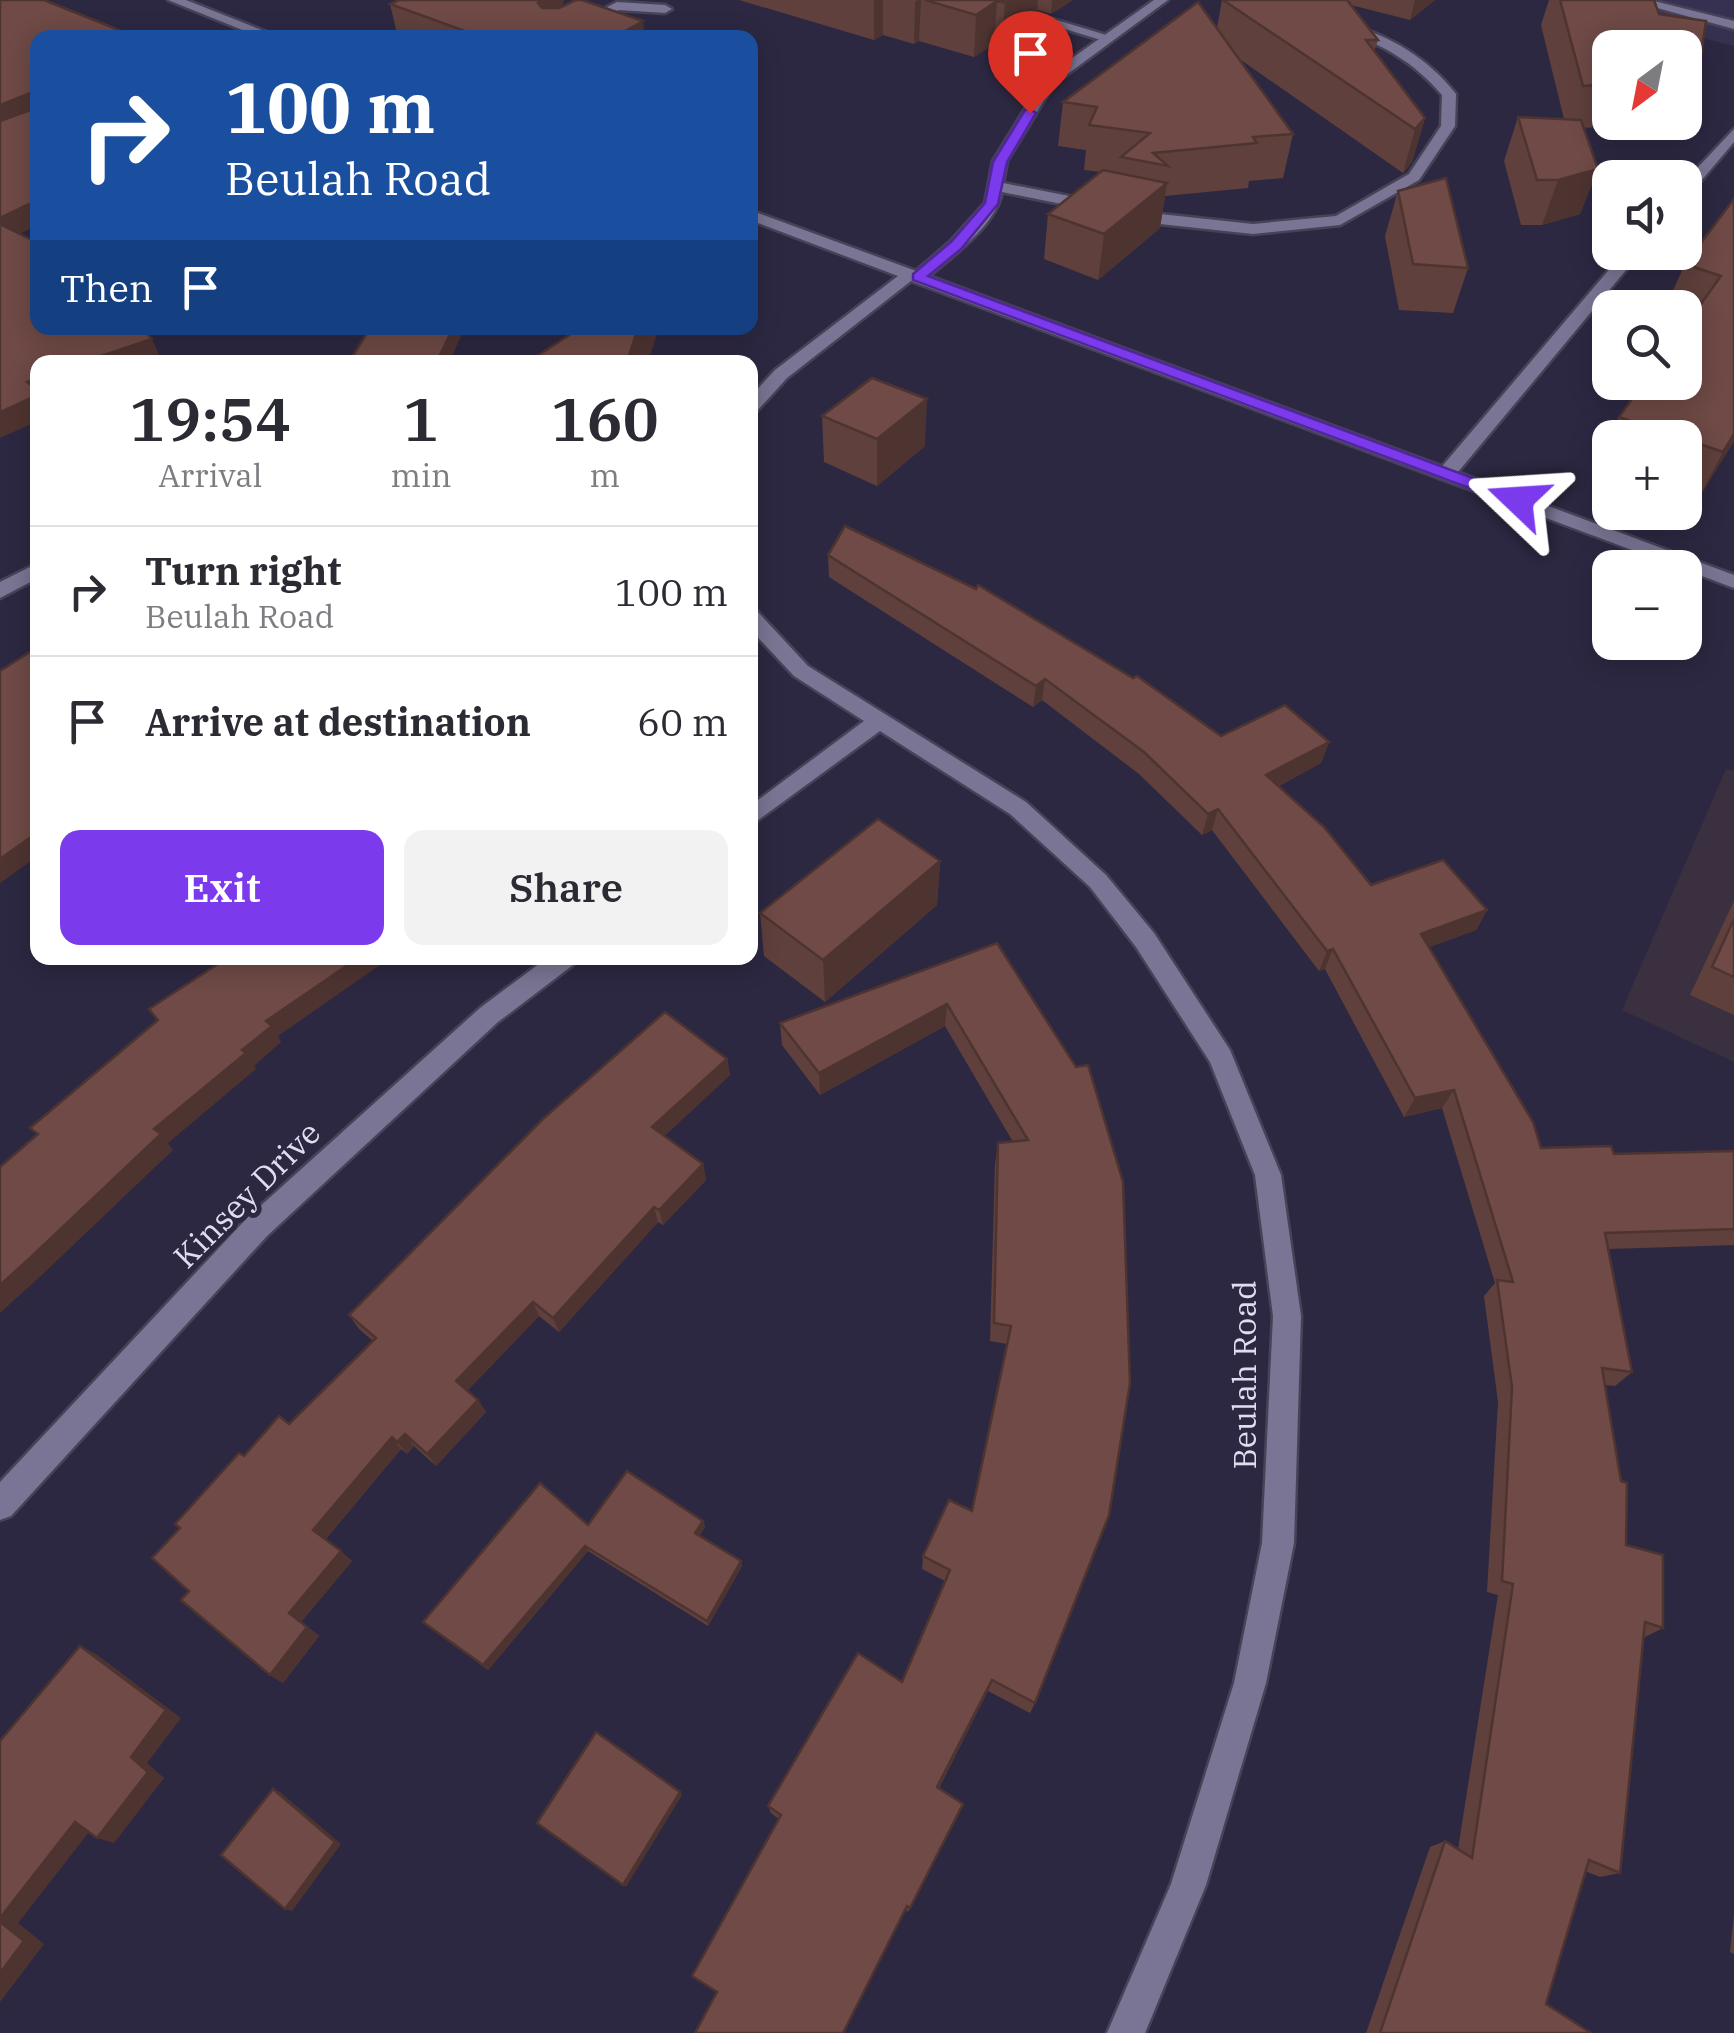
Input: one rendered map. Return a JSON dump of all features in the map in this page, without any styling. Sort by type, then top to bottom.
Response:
[{"type":"street","points":[[174,0],[256,30]]},
{"type":"street","points":[[976,0],[1109,38]]},
{"type":"street","points":[[758,399],[781,374],[956,246],[992,204],[1000,162],[1049,81],[1162,0]]},
{"type":"street","points":[[1634,0],[1734,25]]},
{"type":"street","points":[[568,30],[616,6],[665,9]]},
{"type":"street","points":[[994,186],[1160,219],[1234,227],[1340,220],[1414,177],[1448,126],[1449,94],[1424,63],[1377,38],[1323,18]]},
{"type":"street","points":[[238,30],[246,26]]},
{"type":"street","points":[[1702,171],[1734,132]]},
{"type":"street","points":[[758,218],[1734,582]]},
{"type":"street","points":[[1446,474],[1618,270]]},
{"type":"street","points":[[0,592],[30,574]]},
{"type":"street","name":"Beulah Road","points":[[758,625],[801,671],[1018,808],[1098,880],[1145,940],[1220,1058],[1268,1174],[1287,1316],[1278,1542],[1250,1683],[1188,1885],[1126,2033]]},
{"type":"street","points":[[758,812],[878,722]]},
{"type":"street","name":"Kinsey Drive","points":[[0,1505],[257,1227],[489,1015],[555,965]]},
{"type":"shaded area","points":[[1556,0],[1734,0],[1734,46],[1702,38],[1702,30],[1672,30]]},
{"type":"shaded area","points":[[1726,769],[1734,771],[1734,1062],[1622,1010]]},
{"type":"building","points":[[0,0],[44,0],[119,30],[30,30],[30,93],[0,105]]},
{"type":"building","points":[[399,0],[544,0],[538,3],[542,8],[559,8],[582,0],[643,21],[627,30],[462,30],[390,4]]},
{"type":"building","points":[[925,0],[1010,0],[997,1],[976,15]]},
{"type":"building","points":[[1223,0],[1347,0],[1378,40],[1366,40],[1425,118],[1415,129]]},
{"type":"building","points":[[1560,0],[1654,0],[1659,14],[1706,21],[1702,49],[1702,30],[1592,30],[1592,85],[1583,86]]},
{"type":"building","points":[[1198,2],[1293,134],[1253,137],[1257,143],[1153,153],[1168,166],[1121,157],[1150,133],[1089,125],[1097,107],[1063,102]]},
{"type":"building","points":[[30,110],[30,204],[0,218],[0,121]]},
{"type":"building","points":[[1518,117],[1581,120],[1595,160],[1592,171],[1558,180],[1537,180]]},
{"type":"building","points":[[1103,170],[1167,183],[1104,234],[1048,214]]},
{"type":"building","points":[[1446,178],[1468,268],[1413,264],[1398,191]]},
{"type":"building","points":[[1734,199],[1734,434],[1723,452],[1702,445],[1702,420],[1619,417],[1631,400],[1702,400],[1702,302],[1721,276],[1702,270],[1702,241]]},
{"type":"building","points":[[0,224],[30,239],[30,335],[148,335],[152,339],[104,355],[30,355],[30,399],[0,412]]},
{"type":"building","points":[[366,335],[450,335],[440,355],[353,355]]},
{"type":"building","points":[[569,335],[636,335],[629,355],[539,355]]},
{"type":"building","points":[[872,378],[927,399],[877,439],[822,416]]},
{"type":"building","points":[[845,526],[976,589],[978,585],[1133,678],[1137,676],[1221,736],[1285,705],[1329,742],[1266,775],[1324,827],[1371,885],[1443,860],[1487,910],[1421,934],[1533,1122],[1541,1148],[1611,1146],[1614,1154],[1734,1151],[1734,1229],[1605,1233],[1632,1372],[1602,1368],[1621,1481],[1627,1483],[1626,1545],[1663,1555],[1663,1628],[1645,1622],[1620,1873],[1589,1860],[1546,2004],[1591,2033],[1380,2033],[1445,1841],[1472,1858],[1513,1584],[1502,1581],[1512,1387],[1497,1280],[1513,1282],[1454,1090],[1415,1098],[1333,949],[1327,951],[1218,809],[1208,814],[1144,752],[1045,679],[1036,686],[828,555]]},
{"type":"building","points":[[30,652],[30,838],[0,859],[0,671]]},
{"type":"building","points":[[878,819],[940,861],[823,960],[760,913]]},
{"type":"building","points":[[1734,919],[1734,977],[1712,967]]},
{"type":"building","points":[[997,943],[1076,1067],[1088,1065],[1123,1182],[1130,1383],[1109,1515],[1035,1703],[992,1680],[937,1787],[963,1804],[843,2033],[695,2033],[717,1992],[692,1976],[781,1815],[768,1806],[858,1653],[902,1682],[950,1570],[923,1556],[949,1500],[972,1511],[1011,1326],[994,1323],[998,1143],[1028,1140],[947,1004],[819,1073],[780,1023]]},
{"type":"building","points":[[216,965],[348,965],[266,1021],[272,1026],[242,1050],[246,1053],[154,1129],[161,1134],[0,1285],[0,1167],[38,1134],[30,1128],[158,1020],[149,1009]]},
{"type":"building","points":[[665,1012],[727,1059],[652,1127],[703,1164],[659,1210],[654,1207],[553,1318],[533,1302],[456,1381],[478,1400],[427,1454],[405,1434],[397,1442],[392,1437],[313,1530],[341,1551],[289,1613],[307,1627],[270,1675],[181,1600],[189,1591],[152,1558],[180,1528],[175,1524],[239,1453],[244,1456],[279,1416],[289,1424],[376,1338],[349,1315],[543,1119]]},
{"type":"building","points":[[627,1471],[703,1521],[695,1533],[741,1561],[707,1621],[585,1546],[483,1665],[423,1622],[540,1483],[588,1525]]},
{"type":"building","points":[[80,1646],[166,1710],[131,1757],[148,1772],[97,1838],[75,1822],[0,1918],[0,1741]]},
{"type":"building","points":[[596,1732],[680,1792],[623,1885],[537,1823]]},
{"type":"building","points":[[273,1789],[335,1842],[285,1909],[221,1855]]},
{"type":"building","points":[[0,1922],[24,1941],[0,1973]]},
{"type":"route","points":[[1030,113],[1000,162],[992,204],[956,246],[918,277],[1518,500]]}]
